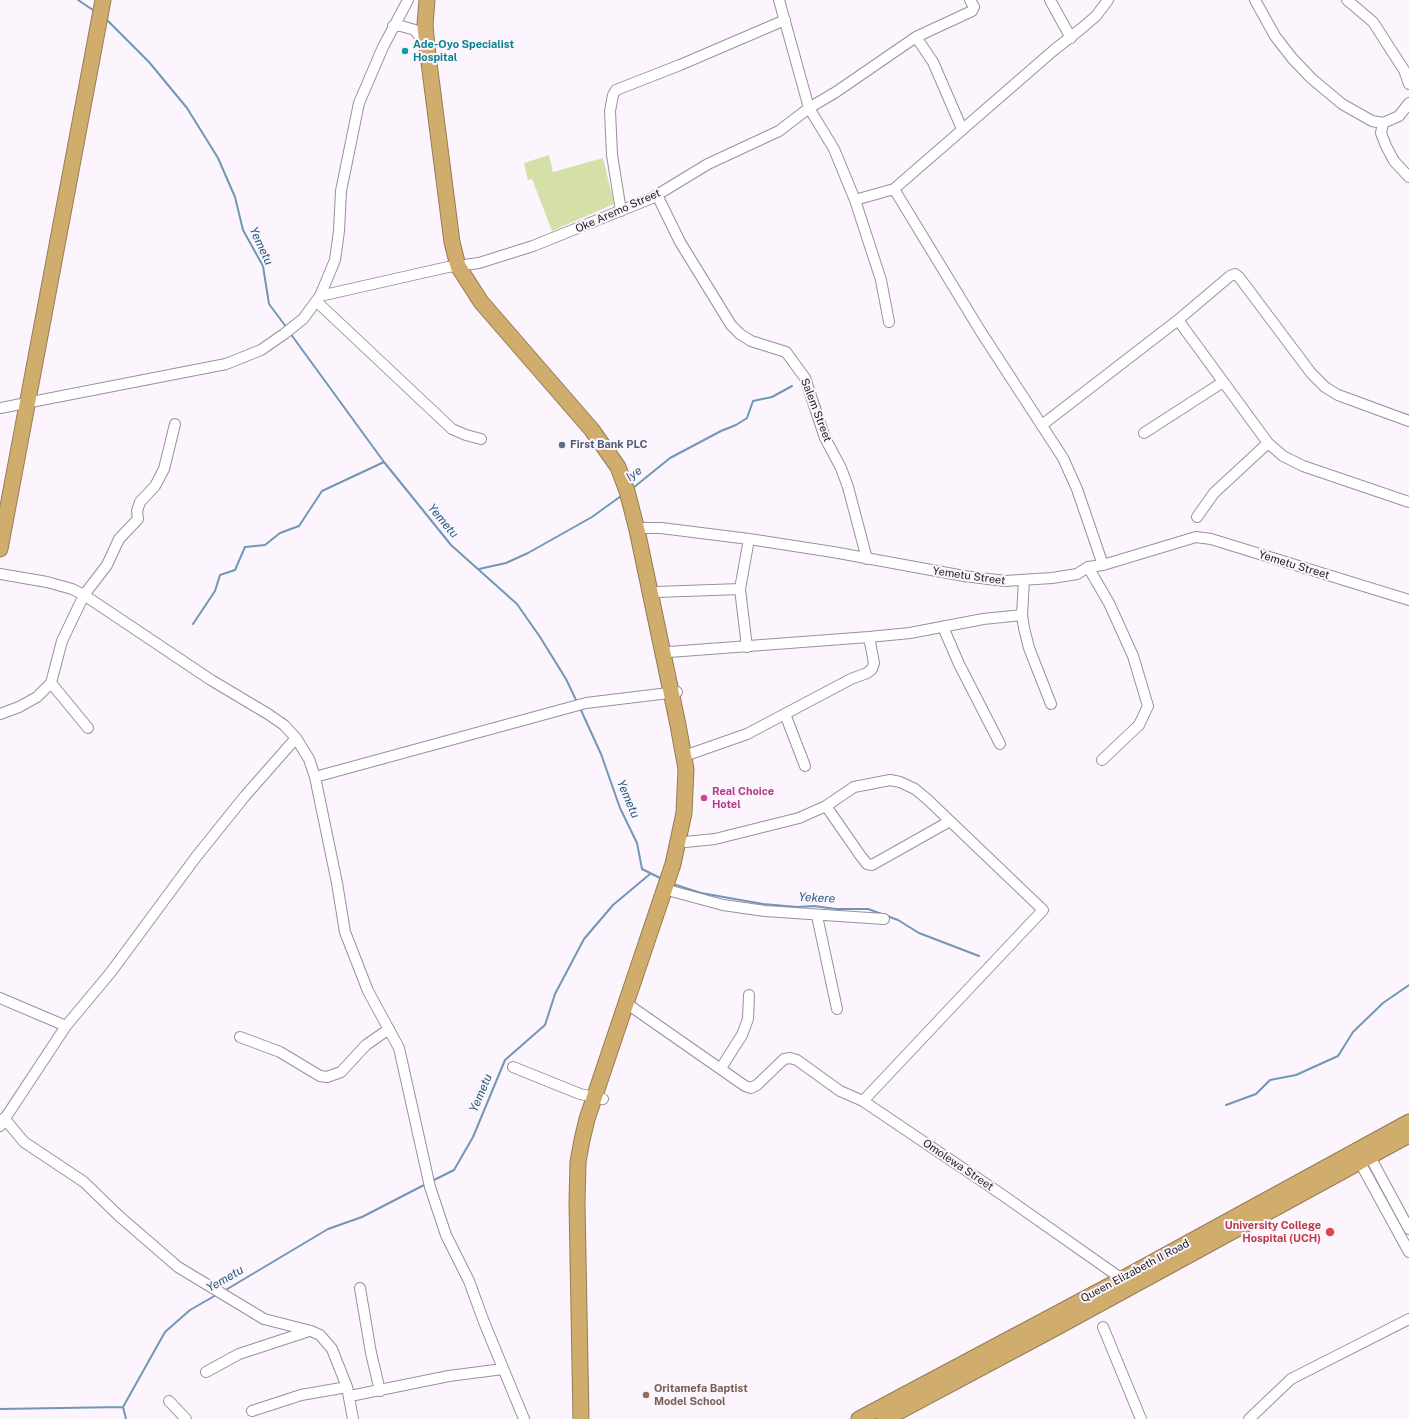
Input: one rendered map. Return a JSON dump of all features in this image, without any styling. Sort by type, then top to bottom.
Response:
[{"type":"highway","points":[[96,28],[98,0]]},
{"type":"highway","points":[[0,549],[25,404],[85,83],[103,0]]},
{"type":"highway","points":[[427,0],[425,25],[427,47],[452,242],[481,302],[592,430],[611,455],[624,480],[640,529],[669,652],[684,755],[686,784],[682,828],[670,884]]},
{"type":"highway","points":[[436,0],[433,25],[434,47],[462,265]]},
{"type":"highway","points":[[0,517],[25,404]]},
{"type":"highway","points":[[581,1419],[577,1181],[582,1140],[598,1098],[685,842],[690,814],[692,782],[690,754],[674,692],[640,529]]},
{"type":"highway","points":[[590,1419],[586,1177],[598,1098]]},
{"type":"highway","name":"Queen Elizabeth II Road","points":[[885,1419],[1047,1326],[1362,1154],[1409,1122]]},
{"type":"highway","name":"Queen Elizabeth II Road","points":[[860,1419],[1047,1326],[1122,1279],[1362,1154],[1409,1135]]},
{"type":"street","points":[[0,408],[226,364],[261,350],[294,328],[303,319],[318,299],[334,260],[339,231],[341,190],[359,103],[393,26],[408,0]]},
{"type":"street","points":[[779,0],[809,108],[834,148],[855,200],[881,280],[889,322]]},
{"type":"street","name":"Oke Aremo Street","points":[[318,299],[462,265],[479,263],[534,246],[657,195],[708,164],[779,132],[809,108],[836,92],[916,37],[972,11],[974,7],[970,0]]},
{"type":"street","points":[[1050,0],[1071,38]]},
{"type":"street","points":[[855,200],[894,189],[962,129],[1096,16],[1108,0]]},
{"type":"street","points":[[1254,0],[1275,36],[1311,78],[1342,104],[1372,121],[1383,123],[1399,116],[1409,103]]},
{"type":"street","points":[[1347,0],[1373,22],[1404,70],[1409,84]]},
{"type":"street","points":[[621,211],[612,155],[610,111],[613,95],[616,90],[680,65],[785,20]]},
{"type":"street","points":[[393,26],[401,26],[415,30],[427,47]]},
{"type":"street","points":[[916,37],[933,62],[962,129]]},
{"type":"street","points":[[1383,123],[1381,133],[1386,146],[1394,161],[1409,177]]},
{"type":"street","points":[[894,189],[981,332],[1042,425],[1071,474],[1103,565]]},
{"type":"street","name":"Salem Street","points":[[657,195],[680,242],[731,325],[750,341],[786,352],[805,378],[825,438],[841,468],[848,488],[867,559]]},
{"type":"street","points":[[1042,425],[1178,320],[1230,276],[1235,274],[1239,277],[1311,373],[1325,387],[1338,395],[1409,421]]},
{"type":"street","points":[[318,299],[452,429],[481,439]]},
{"type":"street","points":[[1178,320],[1268,443],[1283,456],[1303,466],[1409,502]]},
{"type":"street","points":[[1144,433],[1223,382]]},
{"type":"street","points":[[0,714],[19,707],[38,697],[51,684],[62,641],[84,595],[107,565],[119,539],[138,519],[137,511],[140,502],[155,486],[164,469],[175,424]]},
{"type":"street","points":[[1197,517],[1214,493],[1268,443]]},
{"type":"street","name":"Yemetu Street","points":[[640,529],[661,528],[749,539],[964,576],[1005,581],[1077,574],[1088,567],[1103,565],[1196,537],[1211,539],[1408,598]]},
{"type":"street","points":[[747,647],[740,589],[749,539]]},
{"type":"street","points":[[1088,567],[1109,603],[1133,656],[1148,706],[1139,725],[1102,760]]},
{"type":"street","points":[[0,574],[47,582],[72,589],[84,595],[205,676],[268,714],[284,725],[296,738],[309,759],[315,777],[337,883],[345,932],[368,991],[398,1048],[403,1063],[426,1173],[446,1235],[469,1281],[524,1419]]},
{"type":"street","points":[[1024,580],[1022,615],[1029,648],[1051,704]]},
{"type":"street","points":[[656,592],[740,589]]},
{"type":"street","points":[[669,652],[869,637],[943,627],[983,619],[1022,615]]},
{"type":"street","points":[[943,627],[959,664],[1000,744]]},
{"type":"street","points":[[690,754],[747,734],[872,669],[874,663],[869,637]]},
{"type":"street","points":[[51,684],[88,728]]},
{"type":"street","points":[[315,777],[581,704],[674,692]]},
{"type":"street","points":[[786,714],[805,766]]},
{"type":"street","points":[[296,738],[245,796],[206,845],[111,972],[66,1026],[2,1122],[24,1142],[84,1182],[160,1253],[178,1267],[264,1319],[311,1331],[320,1335],[332,1349],[349,1391],[353,1419]]},
{"type":"street","points":[[685,842],[715,839],[800,818],[826,806],[854,787],[890,780],[900,782],[915,789],[1043,910],[863,1101]]},
{"type":"street","points":[[826,806],[867,864],[872,865],[950,821]]},
{"type":"street","points":[[670,884],[723,905],[817,916],[884,919]]},
{"type":"street","points":[[817,916],[837,1009]]},
{"type":"street","points":[[629,1005],[721,1068],[742,1035],[748,1019],[749,995]]},
{"type":"street","points":[[0,998],[66,1026]]},
{"type":"street","points":[[240,1037],[280,1052],[320,1076],[327,1077],[340,1072],[366,1045],[388,1028]]},
{"type":"street","name":"Omolewa Street","points":[[721,1068],[745,1086],[751,1088],[757,1085],[784,1059],[790,1058],[797,1060],[840,1091],[863,1101],[1001,1194],[1122,1279]]},
{"type":"street","points":[[513,1067],[546,1082],[598,1098]]},
{"type":"street","points":[[1362,1154],[1407,1224],[1394,1226]]},
{"type":"street","points":[[1362,1154],[1394,1226],[1409,1252]]},
{"type":"street","points":[[360,1288],[371,1354],[380,1391]]},
{"type":"street","points":[[1249,1419],[1291,1379],[1409,1319]]},
{"type":"street","points":[[1103,1327],[1131,1399],[1141,1419]]},
{"type":"street","points":[[206,1372],[239,1354],[311,1331]]},
{"type":"street","points":[[252,1411],[300,1395],[349,1391],[380,1391],[448,1376],[503,1369]]},
{"type":"street","points":[[169,1401],[186,1419]]},
{"type":"green space","points":[[549,155],[553,172],[603,158],[614,204],[552,231],[532,179],[528,180],[524,163]]},
{"type":"waterway","name":"Yemetu","points":[[78,0],[96,12]]},
{"type":"waterway","name":"Yemetu","points":[[106,19],[149,62],[187,108],[218,158],[235,197],[243,230],[263,266],[269,304],[287,328]]},
{"type":"waterway","name":"Yemetu","points":[[290,333],[384,462],[451,545],[517,604],[540,637],[566,679],[577,702]]},
{"type":"waterway","name":"Iye","points":[[633,488],[670,458],[747,418],[753,401],[772,397],[792,386]]},
{"type":"waterway","points":[[193,624],[215,591],[220,575],[235,570],[245,547],[265,545],[280,533],[299,526],[322,491],[384,462]]},
{"type":"waterway","name":"Iye","points":[[479,569],[506,563],[528,553],[592,517],[621,496]]},
{"type":"waterway","name":"Yemetu","points":[[580,708],[601,754],[620,808],[637,843],[642,869],[662,879]]},
{"type":"waterway","name":"Yemetu","points":[[432,1181],[454,1170],[473,1137],[505,1060],[545,1025],[555,994],[584,939],[613,905],[650,874]]},
{"type":"waterway","name":"Yekere","points":[[673,884],[701,893],[763,904],[797,907],[814,906],[836,909],[868,909],[898,920],[919,933],[979,956]]},
{"type":"waterway","points":[[1226,1105],[1256,1094],[1270,1080],[1296,1075],[1338,1056],[1353,1032],[1383,1003],[1409,985]]},
{"type":"waterway","name":"Yemetu","points":[[224,1291],[328,1229],[362,1217],[426,1184]]},
{"type":"waterway","name":"Yemetu","points":[[0,1409],[123,1407],[165,1332],[190,1310],[218,1294]]},
{"type":"waterway","points":[[123,1407],[126,1419]]},
{"type":"place","name":"Ade-Oyo Specialist Hospital","points":[[405,51]]},
{"type":"place","name":"First Bank PLC","points":[[562,445]]},
{"type":"place","name":"Real Choice Hotel","points":[[704,798]]},
{"type":"place","name":"University College Hospital (UCH)","points":[[1330,1232]]},
{"type":"place","name":"Oritamefa Baptist Model School","points":[[646,1395]]}]
